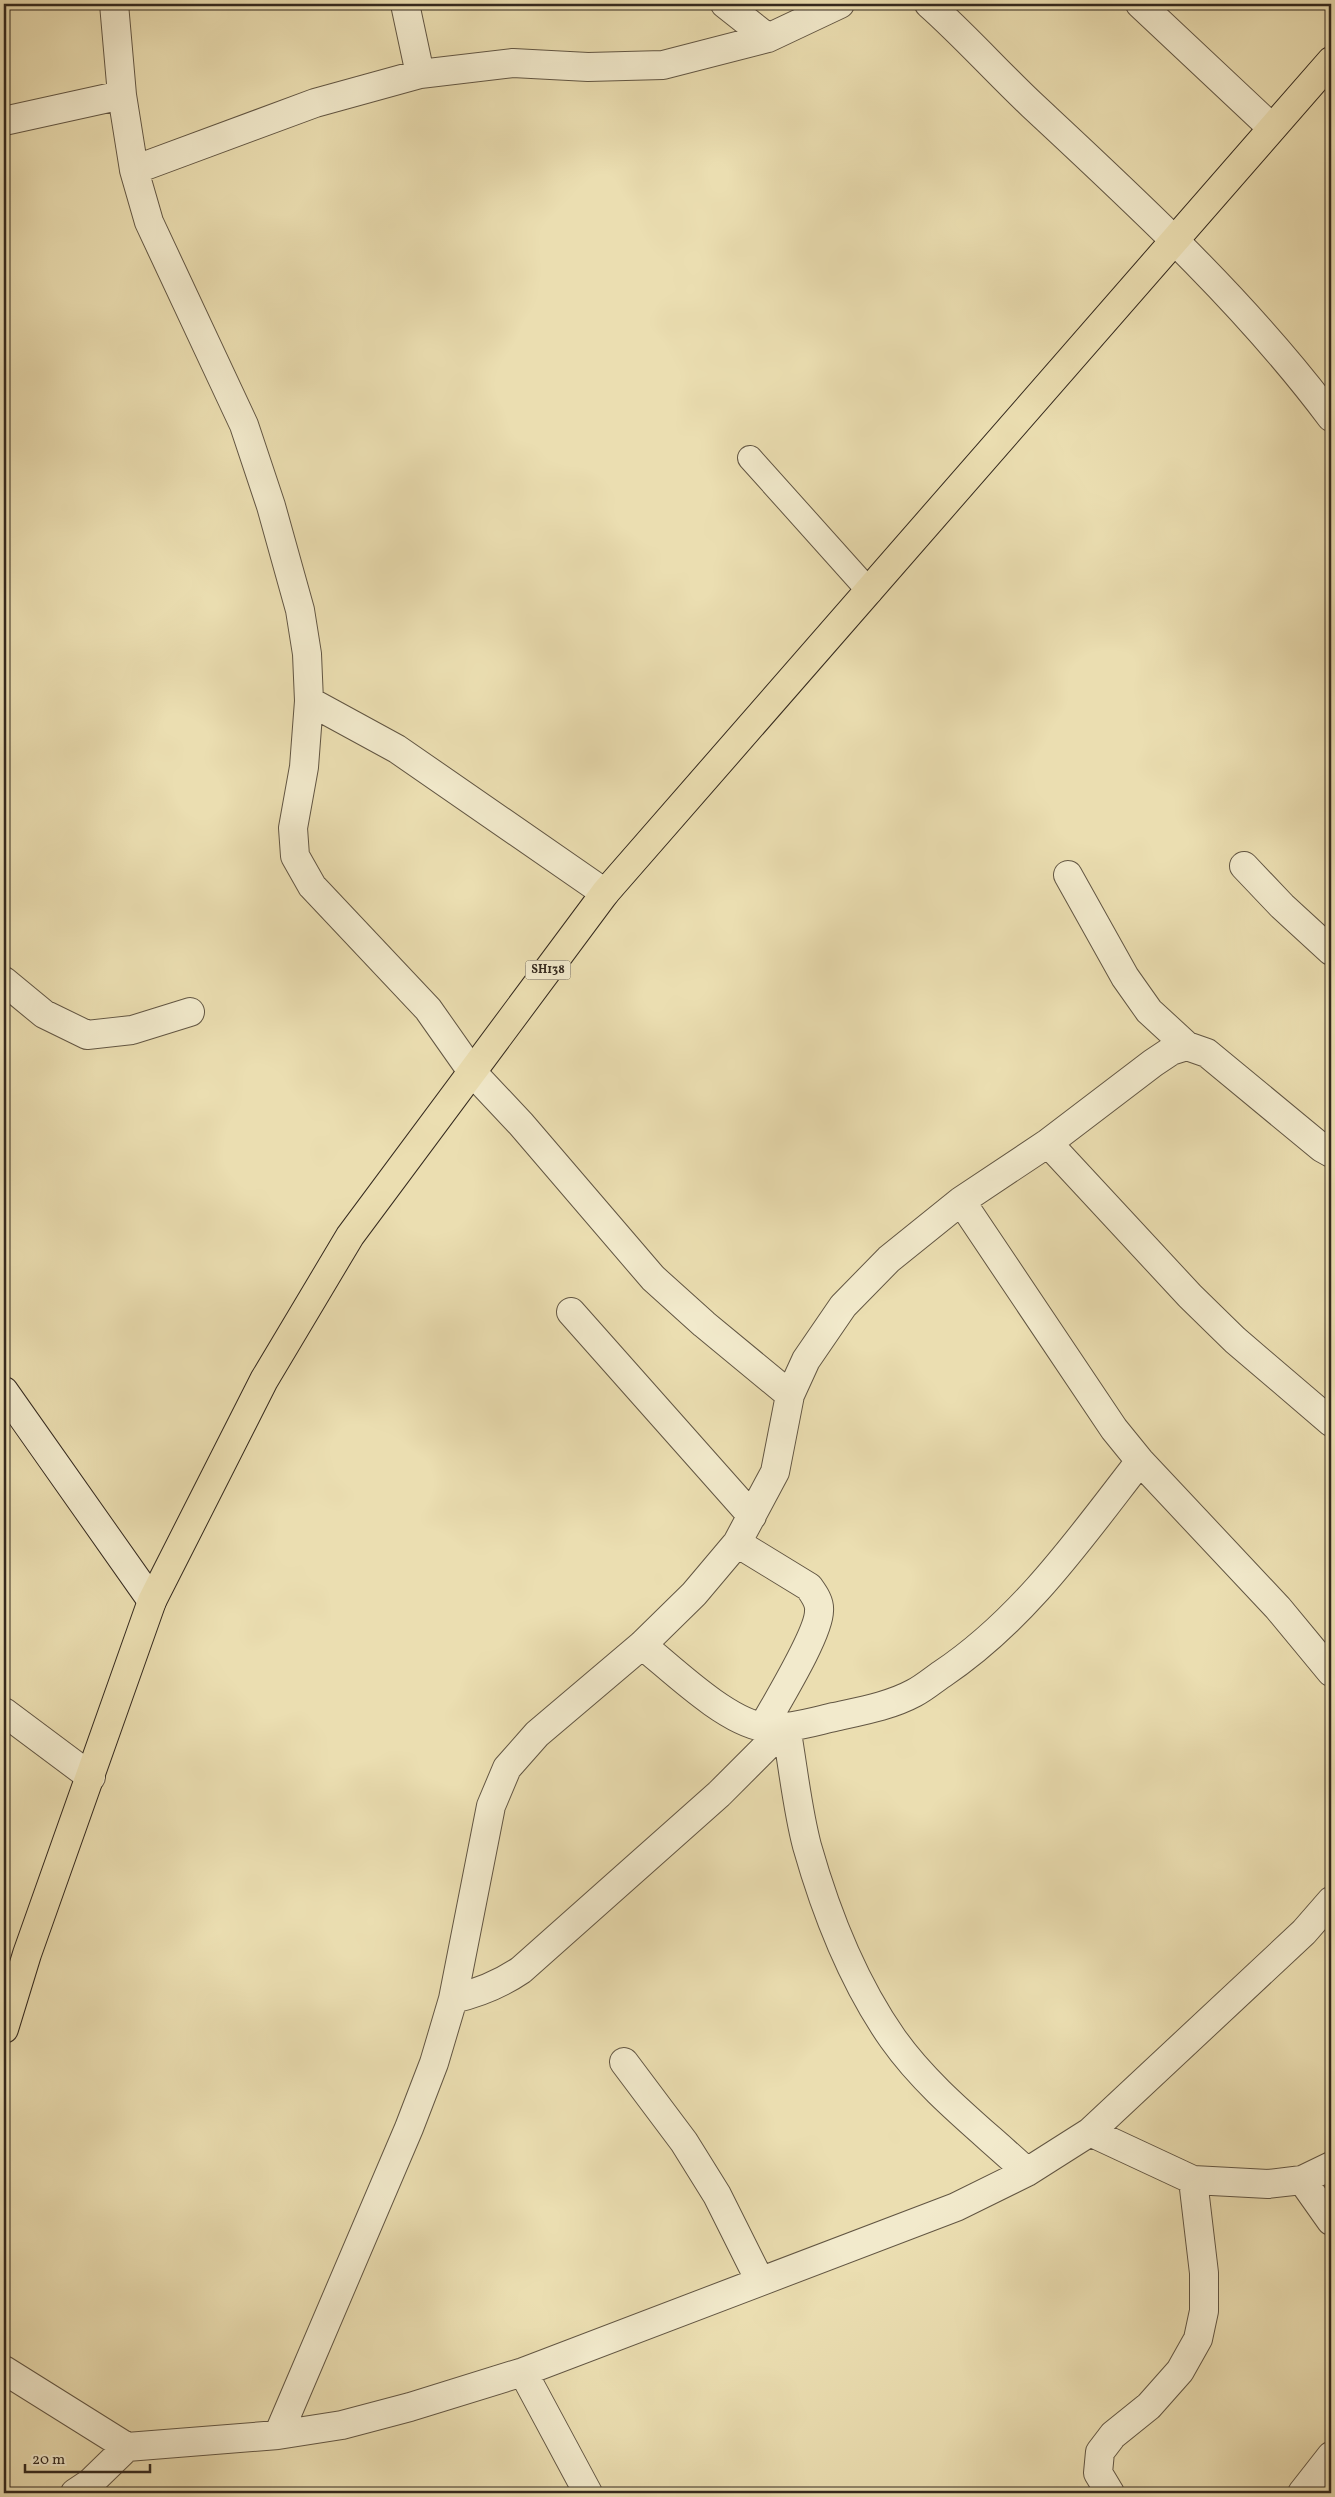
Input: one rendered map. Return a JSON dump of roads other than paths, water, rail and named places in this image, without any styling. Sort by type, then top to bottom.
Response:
[{"type":"main road","name":"SH138","points":[[4,2029],[27,1954],[152,1601],[264,1380],[350,1236],[605,893],[870,592],[1331,62]]},
{"type":"street","points":[[114,4],[122,95],[134,170],[149,222],[244,425],[271,506],[300,610],[307,654],[309,701],[304,767],[293,828],[296,856],[312,886],[428,1009],[473,1073],[521,1124],[653,1278],[704,1324],[790,1395]]},
{"type":"street","points":[[405,4],[420,74]]},
{"type":"street","points":[[725,4],[768,38]]},
{"type":"street","points":[[134,170],[315,103],[420,74],[513,63],[588,67],[663,64],[768,38],[840,4]]},
{"type":"street","points":[[929,4],[973,44],[1017,90],[1177,240],[1300,375],[1331,416]]},
{"type":"street","points":[[1140,4],[1272,128]]},
{"type":"street","points":[[4,121],[122,95]]},
{"type":"street","points":[[309,701],[398,749],[605,893]]},
{"type":"street","points":[[1244,866],[1282,906],[1331,951]]},
{"type":"street","points":[[1068,875],[1125,977],[1150,1011],[1187,1046],[1207,1052],[1314,1142],[1331,1153]]},
{"type":"street","points":[[4,981],[44,1014],[87,1035],[132,1030],[190,1012]]},
{"type":"street","points":[[278,2435],[409,2128],[434,2063],[453,1999],[491,1806],[507,1768],[537,1734],[642,1645],[694,1594],[737,1542],[775,1472],[790,1395],[806,1360],[843,1306],[889,1259],[961,1201],[1048,1143],[1153,1063],[1171,1051],[1187,1046]]},
{"type":"street","points":[[1048,1143],[1190,1296],[1235,1340],[1331,1422]]},
{"type":"street","points":[[961,1201],[1114,1429],[1140,1461],[1278,1608],[1331,1672]]},
{"type":"street","points":[[571,1312],[752,1516]]},
{"type":"street","points":[[4,1391],[152,1601]]},
{"type":"street","points":[[642,1645],[721,1708],[743,1721],[775,1727],[869,1709],[914,1693],[970,1655],[1022,1607],[1067,1555],[1140,1461]]},
{"type":"street","points":[[453,1999],[482,1992],[502,1984],[521,1970],[719,1794],[775,1727],[815,1629],[820,1611],[816,1597],[809,1587],[737,1542]]},
{"type":"street","points":[[4,1712],[91,1777]]},
{"type":"street","points":[[775,1727],[807,1845],[826,1905],[856,1978],[894,2040],[932,2083],[1027,2172]]},
{"type":"street","points":[[4,2370],[127,2446],[278,2435],[342,2425],[523,2372],[956,2207],[1027,2172],[1090,2132],[1304,1932],[1331,1901]]},
{"type":"street","points":[[624,2062],[684,2142],[717,2196],[760,2281]]},
{"type":"street","points":[[1090,2132],[1193,2180],[1268,2184],[1302,2180],[1331,2166]]},
{"type":"street","points":[[1110,2493],[1098,2473],[1100,2452],[1113,2435],[1149,2406],[1180,2371],[1198,2339],[1204,2311],[1204,2273],[1193,2180]]},
{"type":"street","points":[[1302,2180],[1331,2222]]},
{"type":"street","points":[[523,2372],[588,2493]]},
{"type":"street","points":[[75,2493],[90,2483],[127,2446]]},
{"type":"street","points":[[1302,2493],[1331,2456]]},
{"type":"lane","points":[[750,458],[870,592]]}]
